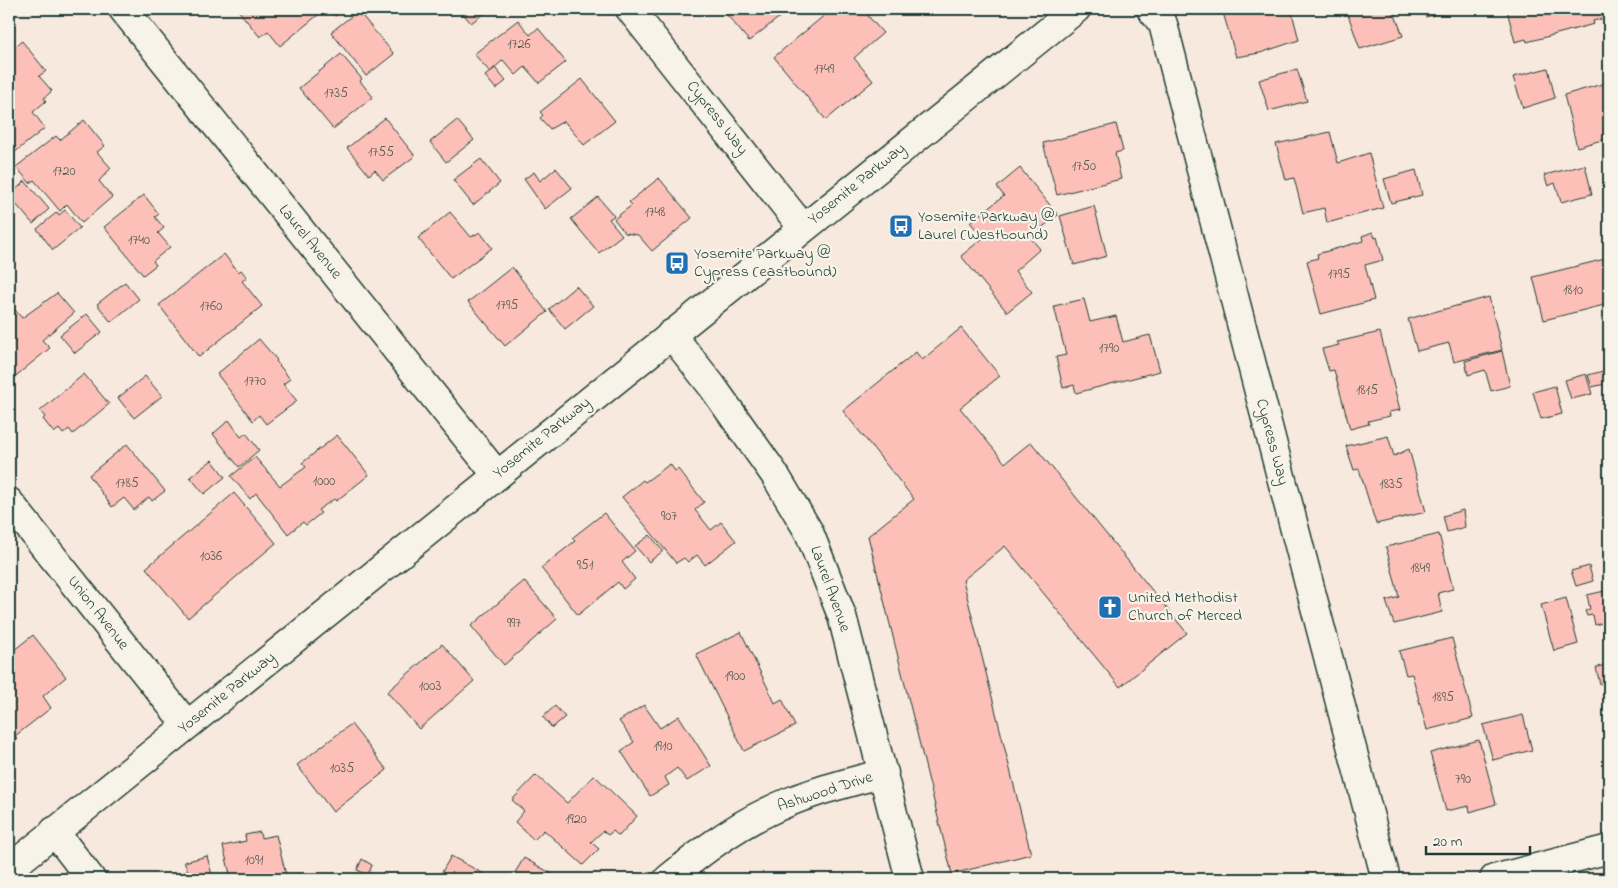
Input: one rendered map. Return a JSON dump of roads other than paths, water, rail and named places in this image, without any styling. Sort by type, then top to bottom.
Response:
[{"type":"street","name":"Laurel Avenue","points":[[123,9],[497,474]]},
{"type":"street","name":"Cypress Way","points":[[630,9],[803,228]]},
{"type":"street","name":"Yosemite Parkway","points":[[9,869],[1076,9]]},
{"type":"street","name":"Cypress Way","points":[[1152,9],[1163,24],[1386,879]]},
{"type":"street","name":"Laurel Avenue","points":[[671,334],[712,386],[775,475],[809,532],[842,616],[910,879]]},
{"type":"street","name":"Union Avenue","points":[[9,502],[187,725]]},
{"type":"street","name":"Ashwood Drive","points":[[668,879],[704,850],[766,812],[812,793],[884,774]]},
{"type":"street","points":[[54,831],[91,879]]},
{"type":"street","points":[[1494,879],[1609,849]]},
{"type":"place","name":"Yosemite Parkway @ Laurel (Westbound)","points":[[901,226]]},
{"type":"place","name":"Yosemite Parkway @ Cypress (eastbound)","points":[[677,263]]},
{"type":"place","name":"United Methodist Church of Merced","points":[[1110,607]]}]
